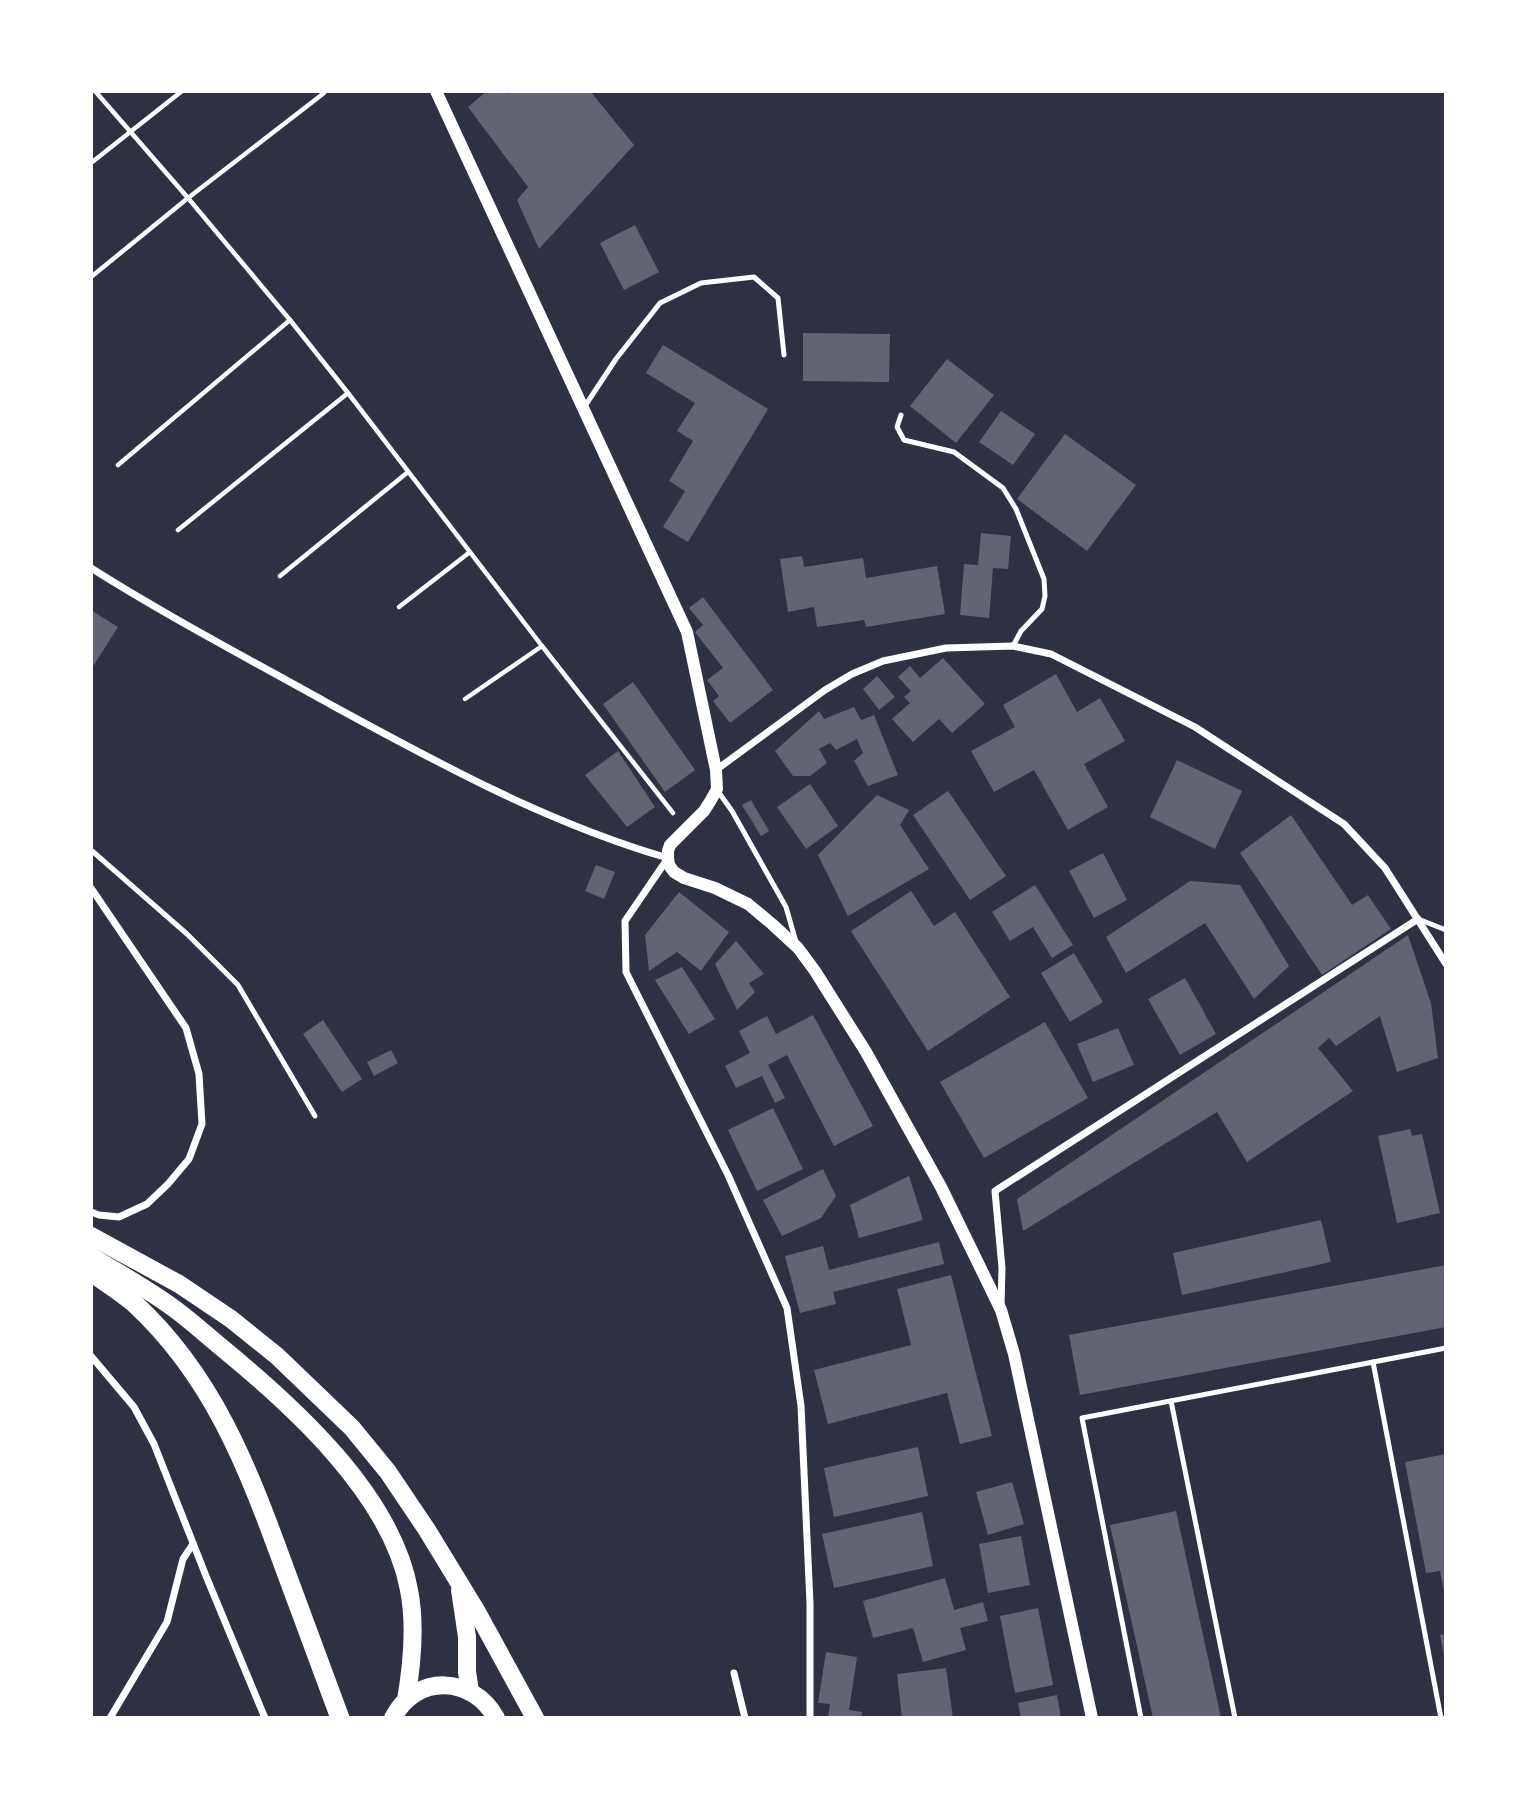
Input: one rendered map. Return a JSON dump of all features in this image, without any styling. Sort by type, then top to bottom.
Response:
[{"type":"highway","points":[[91,1272],[133,1302],[158,1329],[206,1390],[231,1434],[253,1482],[341,1717]]},
{"type":"main road","points":[[91,1236],[205,1301],[277,1356],[352,1428],[388,1472],[427,1530],[477,1612],[535,1718]]},
{"type":"main road","points":[[91,1256],[171,1306],[256,1376],[304,1421],[363,1489],[398,1552],[409,1589],[413,1624],[406,1700]]},
{"type":"main road","points":[[459,1583],[467,1637],[470,1691]]},
{"type":"main road","points":[[393,1718],[406,1700],[417,1692],[443,1685],[457,1686],[482,1698],[496,1718]]},
{"type":"street","points":[[436,91],[687,632],[716,770],[716,789],[704,811],[670,845],[670,866],[684,878],[715,888],[748,904],[798,948],[816,971],[866,1052],[941,1187],[1000,1310],[1014,1354],[1092,1718]]},
{"type":"street","points":[[91,568],[149,605],[429,758],[549,815],[624,845],[668,858]]},
{"type":"street","points":[[716,770],[825,690],[852,674],[883,661],[946,649],[1013,646],[1051,654],[1195,727],[1344,824],[1385,868],[1446,964]]},
{"type":"street","points":[[668,858],[625,921],[626,972],[728,1175],[787,1308],[801,1406],[810,1603],[810,1718]]},
{"type":"street","points":[[91,888],[186,1028],[199,1074],[202,1124],[189,1159],[146,1204],[119,1217],[91,1212]]},
{"type":"street","points":[[1000,1310],[1002,1268],[995,1191],[1418,919]]},
{"type":"street","points":[[91,1356],[134,1407],[154,1444],[265,1718]]},
{"type":"street","points":[[110,1718],[167,1622],[183,1559],[193,1544]]},
{"type":"street","points":[[734,1673],[745,1718]]},
{"type":"lane","points":[[583,408],[616,359],[660,303],[701,283],[754,277],[778,298],[784,355]]},
{"type":"lane","points":[[901,415],[897,427],[904,440],[954,452],[1003,488],[1016,509],[1044,579],[1045,596],[1042,609],[1021,631],[1013,646]]},
{"type":"lane","points":[[716,789],[732,811],[786,907],[798,948]]},
{"type":"lane","points":[[91,850],[187,934],[239,985],[315,1116]]},
{"type":"lane","points":[[1418,919],[1446,930]]},
{"type":"lane","points":[[1140,1718],[1082,1418],[1446,1348]]},
{"type":"lane","points":[[1373,1362],[1441,1718]]},
{"type":"lane","points":[[1171,1401],[1235,1718]]},
{"type":"path","points":[[95,91],[290,320],[673,813]]},
{"type":"path","points":[[91,163],[181,91]]},
{"type":"path","points":[[91,277],[324,92]]},
{"type":"path","points":[[118,465],[290,320]]},
{"type":"path","points":[[178,530],[348,393]]},
{"type":"path","points":[[280,576],[408,472]]},
{"type":"path","points":[[400,607],[470,552]]},
{"type":"path","points":[[465,699],[542,646]]},
{"type":"building","points":[[487,91],[505,91],[507,94],[510,91],[590,91],[634,145],[539,249],[517,200],[528,187],[468,107]]},
{"type":"building","points":[[635,225],[659,272],[624,290],[600,243]]},
{"type":"building","points":[[803,333],[890,334],[889,382],[803,381]]},
{"type":"building","points":[[663,345],[768,409],[688,542],[663,527],[685,491],[669,481],[693,441],[677,431],[695,403],[646,373]]},
{"type":"building","points":[[947,359],[994,395],[956,443],[910,406]]},
{"type":"building","points":[[1001,411],[1035,434],[1013,465],[979,442]]},
{"type":"building","points":[[1065,434],[1136,485],[1087,551],[1017,499]]},
{"type":"building","points":[[981,533],[1011,536],[1008,569],[993,568],[989,618],[960,615],[964,564],[978,565]]},
{"type":"building","points":[[802,556],[804,567],[863,558],[866,578],[937,566],[945,614],[866,627],[864,620],[817,627],[814,607],[788,612],[780,559]]},
{"type":"building","points":[[703,597],[773,690],[730,723],[713,701],[719,696],[707,680],[723,668],[695,632],[703,625],[689,608]]},
{"type":"building","points":[[91,610],[118,627],[94,665],[91,663]]},
{"type":"building","points":[[943,658],[985,704],[952,733],[939,719],[913,742],[892,719],[910,703],[904,697],[911,691],[898,677],[910,666],[920,678]]},
{"type":"building","points":[[1056,674],[1077,712],[1100,698],[1125,741],[1084,764],[1108,807],[1068,830],[1034,770],[994,792],[971,751],[1015,727],[1003,705]]},
{"type":"building","points":[[877,676],[895,697],[879,710],[863,689]]},
{"type":"building","points":[[633,682],[695,770],[665,792],[603,704]]},
{"type":"building","points":[[854,707],[861,720],[874,715],[898,775],[868,786],[854,761],[863,753],[857,739],[836,750],[830,743],[819,749],[827,763],[810,776],[793,776],[775,751],[819,711],[824,719]]},
{"type":"building","points":[[618,751],[655,807],[627,827],[585,775]]},
{"type":"building","points":[[1177,760],[1242,791],[1215,849],[1150,817]]},
{"type":"building","points":[[810,784],[838,826],[806,849],[777,807]]},
{"type":"building","points":[[948,791],[1006,876],[970,900],[913,815]]},
{"type":"building","points":[[877,795],[909,810],[900,825],[929,869],[848,916],[818,855]]},
{"type":"building","points":[[751,800],[769,831],[761,836],[742,805]]},
{"type":"building","points":[[1291,815],[1352,905],[1368,895],[1391,929],[1322,975],[1240,853]]},
{"type":"building","points":[[1103,853],[1127,900],[1094,918],[1069,871]]},
{"type":"building","points":[[596,865],[615,872],[604,899],[585,891]]},
{"type":"building","points":[[1190,881],[1240,885],[1289,966],[1254,999],[1205,923],[1126,973],[1106,937]]},
{"type":"building","points":[[1035,885],[1073,945],[1052,958],[1033,927],[1010,941],[992,912]]},
{"type":"building","points":[[911,891],[934,926],[955,912],[1010,997],[928,1051],[851,931]]},
{"type":"building","points":[[679,892],[729,932],[701,971],[677,952],[649,971],[645,935]]},
{"type":"building","points":[[1408,935],[1431,1003],[1438,1058],[1397,1072],[1380,1016],[1336,1046],[1329,1038],[1318,1048],[1353,1091],[1247,1162],[1217,1112],[1023,1231],[1017,1199]]},
{"type":"building","points":[[736,941],[764,974],[749,983],[755,992],[737,1010],[715,964]]},
{"type":"building","points":[[1074,953],[1103,1002],[1070,1022],[1041,973]]},
{"type":"building","points":[[682,967],[715,1019],[689,1034],[655,980]]},
{"type":"building","points":[[1185,978],[1216,1034],[1180,1055],[1148,999]]},
{"type":"building","points":[[813,1015],[873,1126],[834,1146],[787,1055],[768,1065],[785,1098],[775,1103],[762,1076],[736,1088],[725,1066],[750,1053],[739,1031],[767,1016],[776,1034]]},
{"type":"building","points":[[323,1020],[362,1079],[342,1092],[303,1034]]},
{"type":"building","points":[[1045,1022],[1088,1098],[984,1158],[940,1082]]},
{"type":"building","points":[[1118,1028],[1134,1065],[1093,1082],[1077,1044]]},
{"type":"building","points":[[391,1050],[398,1063],[374,1076],[367,1062]]},
{"type":"building","points":[[773,1108],[803,1169],[757,1191],[728,1130]]},
{"type":"building","points":[[1410,1129],[1412,1136],[1422,1134],[1440,1213],[1397,1223],[1378,1136]]},
{"type":"building","points":[[823,1169],[836,1196],[821,1218],[782,1236],[763,1200]]},
{"type":"building","points":[[909,1176],[923,1220],[859,1238],[850,1205]]},
{"type":"building","points":[[1321,1220],[1331,1262],[1182,1295],[1173,1253]]},
{"type":"building","points":[[939,1242],[944,1264],[833,1292],[836,1304],[800,1313],[785,1256],[823,1246],[829,1270]]},
{"type":"building","points":[[1446,1265],[1446,1327],[1080,1395],[1069,1335]]},
{"type":"building","points":[[951,1275],[992,1436],[960,1444],[947,1393],[828,1424],[814,1370],[911,1345],[897,1289]]},
{"type":"building","points":[[918,1447],[928,1496],[834,1517],[824,1468]]},
{"type":"building","points":[[1446,1454],[1445,1597],[1440,1571],[1426,1573],[1405,1462]]},
{"type":"building","points":[[1012,1482],[1024,1524],[988,1535],[976,1492]]},
{"type":"building","points":[[1176,1511],[1221,1718],[1153,1718],[1110,1525]]},
{"type":"building","points":[[922,1512],[933,1566],[834,1588],[822,1534]]},
{"type":"building","points":[[1021,1536],[1030,1585],[988,1593],[979,1544]]},
{"type":"building","points":[[945,1578],[954,1610],[983,1602],[988,1621],[960,1628],[966,1650],[923,1662],[913,1628],[873,1638],[863,1601]]},
{"type":"building","points":[[1038,1608],[1053,1685],[1015,1693],[1000,1616]]},
{"type":"building","points":[[1446,1634],[1446,1662],[1445,1662],[1440,1635]]},
{"type":"building","points":[[826,1652],[857,1657],[849,1710],[862,1712],[861,1718],[828,1718],[830,1704],[818,1703]]},
{"type":"building","points":[[946,1668],[953,1718],[902,1718],[897,1674]]},
{"type":"building","points":[[1057,1695],[1061,1718],[1021,1718],[1018,1703]]}]
